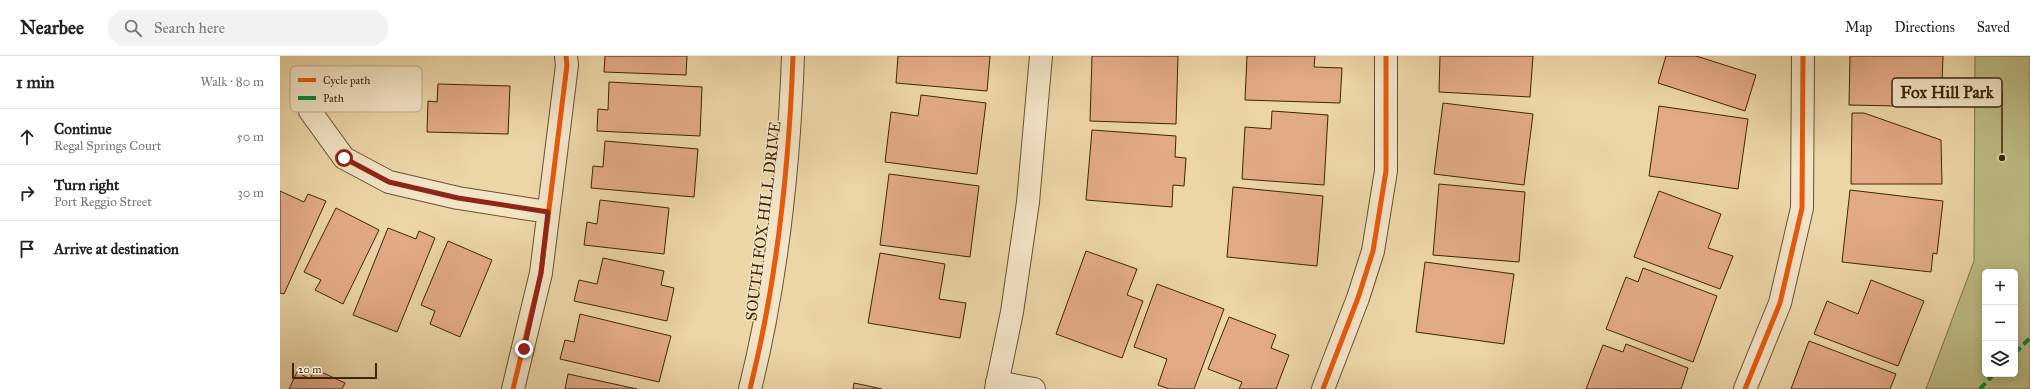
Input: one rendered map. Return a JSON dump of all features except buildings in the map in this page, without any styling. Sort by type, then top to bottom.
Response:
[{"type":"street","points":[[513,389],[541,273],[567,65],[566,56]]},
{"type":"street","name":"SOUTH FOX HILL DRIVE","points":[[750,389],[772,278],[781,212],[793,56]]},
{"type":"street","points":[[1034,389],[997,386],[1012,312],[1028,202],[1040,56]]},
{"type":"street","points":[[1323,389],[1358,298],[1373,251],[1386,171],[1386,56]]},
{"type":"street","points":[[1745,389],[1780,303],[1802,208],[1803,56]]},
{"type":"street","points":[[311,112],[344,158],[389,182],[458,198],[548,212]]},
{"type":"green space","points":[[1975,56],[2030,56],[2030,389],[1926,389],[1974,261]]},
{"type":"marked path","points":[[2018,350],[2030,338]]},
{"type":"marked path","points":[[1980,389],[1991,377]]},
{"type":"cycle path","points":[[513,389],[541,273],[567,65],[566,56]]},
{"type":"cycle path","points":[[750,389],[768,307],[780,224],[785,182],[793,56]]},
{"type":"cycle path","points":[[1323,389],[1358,298],[1373,251],[1386,171],[1386,56]]},
{"type":"cycle path","points":[[1745,389],[1780,303],[1802,208],[1803,56]]},
{"type":"place","name":"Fox Hill Park","points":[[2002,158]]},
{"type":"route","points":[[344,158],[389,182],[458,198],[548,212],[541,273],[524,349]]}]
